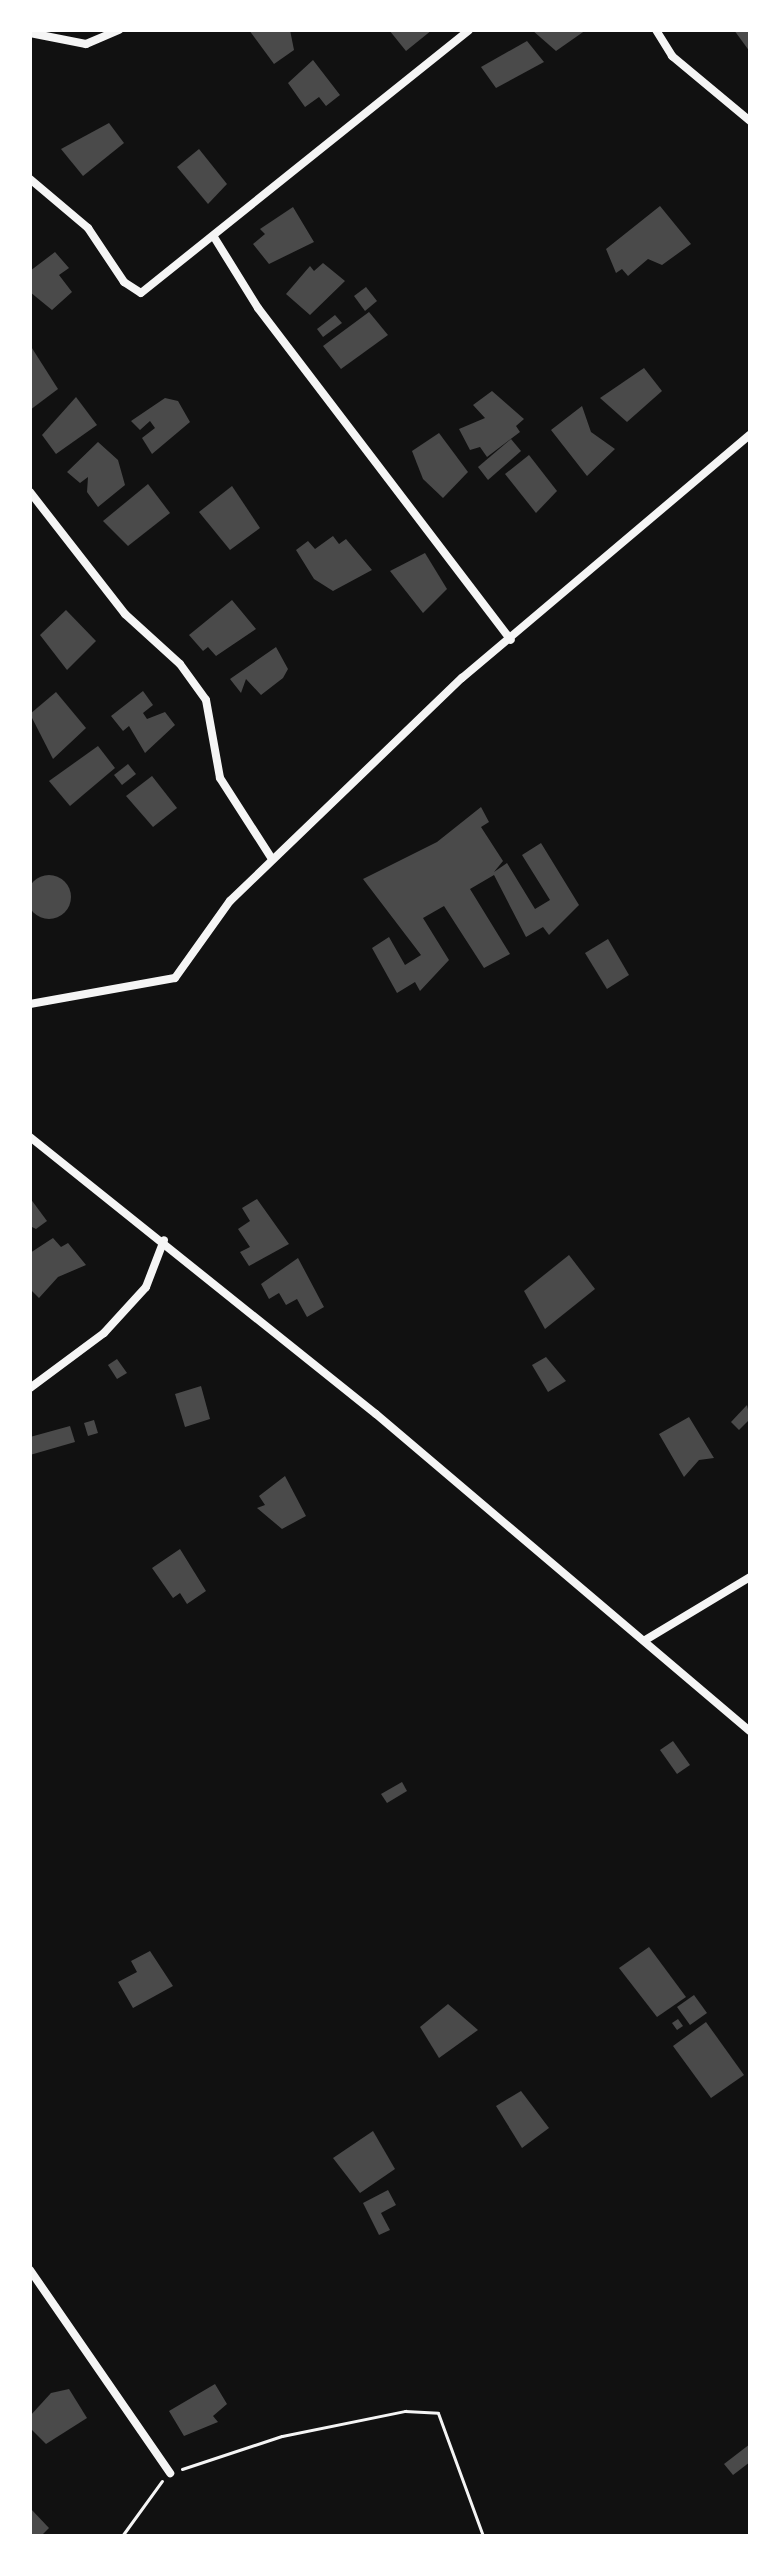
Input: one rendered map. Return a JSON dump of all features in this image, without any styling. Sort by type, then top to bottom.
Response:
[{"type":"street","points":[[30,33],[86,44],[119,30]]},
{"type":"street","points":[[30,179],[88,228],[133,291],[141,293],[469,30]]},
{"type":"street","points":[[656,30],[672,56],[750,121]]},
{"type":"street","points":[[214,237],[277,333],[511,640]]},
{"type":"street","points":[[30,1004],[175,978],[272,859],[511,640],[750,435]]},
{"type":"street","points":[[30,492],[125,614],[180,664],[206,700],[220,778],[272,859]]},
{"type":"street","points":[[30,1137],[164,1240],[647,1639],[750,1731]]},
{"type":"street","points":[[30,1388],[104,1333],[146,1287],[164,1240]]},
{"type":"street","points":[[647,1639],[750,1577]]},
{"type":"street","points":[[30,2270],[170,2473]]},
{"type":"path","points":[[122,2536],[170,2473],[282,2436],[405,2411],[438,2413],[483,2536]]},
{"type":"building","points":[[249,30],[290,30],[294,50],[274,64]]},
{"type":"building","points":[[389,30],[432,30],[406,51]]},
{"type":"building","points":[[532,30],[586,30],[556,51]]},
{"type":"building","points":[[734,30],[750,30],[750,52]]},
{"type":"building","points":[[527,41],[544,62],[496,88],[481,67]]},
{"type":"building","points":[[313,60],[340,95],[326,106],[319,97],[305,107],[288,83]]},
{"type":"building","points":[[109,123],[124,143],[83,176],[61,149]]},
{"type":"building","points":[[199,149],[227,184],[208,204],[177,167]]},
{"type":"building","points":[[660,206],[691,244],[662,265],[648,259],[628,276],[622,269],[616,273],[606,249]]},
{"type":"building","points":[[293,207],[314,242],[269,264],[253,244],[265,234],[260,229]]},
{"type":"building","points":[[55,252],[69,268],[59,275],[72,292],[52,310],[30,292],[30,271]]},
{"type":"building","points":[[323,263],[345,281],[310,315],[286,294],[310,266],[314,271]]},
{"type":"building","points":[[366,287],[377,301],[365,311],[354,296]]},
{"type":"building","points":[[369,312],[388,335],[341,369],[323,346]]},
{"type":"building","points":[[335,315],[342,323],[323,337],[317,329]]},
{"type":"building","points":[[30,345],[58,389],[30,410]]},
{"type":"building","points":[[644,368],[662,391],[627,422],[600,398]]},
{"type":"building","points":[[492,391],[524,419],[516,426],[520,432],[487,457],[480,447],[470,450],[459,429],[485,418],[473,405]]},
{"type":"building","points":[[76,397],[97,425],[56,454],[42,435]]},
{"type":"building","points":[[165,398],[178,401],[190,422],[152,454],[142,438],[155,428],[150,421],[140,430],[131,421]]},
{"type":"building","points":[[582,406],[591,432],[615,449],[587,476],[551,430]]},
{"type":"building","points":[[439,433],[468,472],[443,498],[423,479],[412,451]]},
{"type":"building","points":[[511,439],[521,451],[488,480],[478,467]]},
{"type":"building","points":[[98,442],[118,460],[125,485],[98,507],[87,492],[88,477],[80,483],[67,472]]},
{"type":"building","points":[[529,455],[557,491],[536,513],[505,474]]},
{"type":"building","points":[[148,484],[170,513],[128,546],[103,521]]},
{"type":"building","points":[[232,486],[260,528],[230,550],[199,512]]},
{"type":"building","points":[[333,536],[339,544],[346,539],[372,570],[333,591],[314,579],[296,550],[308,541],[315,549]]},
{"type":"building","points":[[425,553],[447,589],[423,613],[390,571]]},
{"type":"building","points":[[232,600],[256,629],[216,656],[208,647],[203,651],[189,635]]},
{"type":"building","points":[[66,610],[96,641],[67,670],[40,635]]},
{"type":"building","points":[[276,647],[288,669],[283,678],[261,695],[246,679],[241,693],[230,679]]},
{"type":"building","points":[[143,691],[153,705],[143,713],[147,719],[165,712],[175,725],[145,753],[129,726],[123,731],[111,716]]},
{"type":"building","points":[[56,692],[86,728],[53,759],[30,714]]},
{"type":"building","points":[[98,746],[115,768],[70,806],[49,781]]},
{"type":"building","points":[[128,764],[136,774],[122,785],[114,775]]},
{"type":"building","points":[[152,776],[177,808],[153,827],[126,796]]},
{"type":"building","points":[[481,807],[489,822],[481,827],[503,861],[494,872],[507,863],[535,909],[550,900],[522,855],[541,843],[579,905],[549,935],[543,927],[526,937],[494,875],[470,889],[510,954],[484,968],[444,906],[423,918],[449,960],[420,991],[415,982],[397,993],[372,948],[389,937],[405,965],[421,955],[363,879],[437,842]]},
{"type":"building","points":[[49,875],[65,881],[71,897],[65,913],[49,919],[33,913],[27,897],[33,881]]},
{"type":"building","points":[[608,939],[629,975],[607,989],[585,953]]},
{"type":"building","points":[[30,1198],[47,1221],[36,1229],[30,1226]]},
{"type":"building","points":[[257,1199],[289,1244],[249,1266],[240,1252],[250,1247],[238,1229],[250,1221],[242,1208]]},
{"type":"building","points":[[53,1238],[61,1247],[68,1243],[86,1265],[58,1277],[39,1298],[30,1289],[30,1253]]},
{"type":"building","points":[[569,1255],[595,1289],[545,1329],[524,1291]]},
{"type":"building","points":[[298,1258],[324,1307],[307,1317],[297,1299],[286,1305],[279,1293],[269,1299],[261,1284]]},
{"type":"building","points":[[546,1357],[566,1381],[548,1392],[532,1365]]},
{"type":"building","points":[[117,1359],[127,1373],[117,1379],[108,1365]]},
{"type":"building","points":[[201,1386],[210,1419],[185,1427],[175,1394]]},
{"type":"building","points":[[747,1405],[750,1419],[739,1430],[731,1422]]},
{"type":"building","points":[[689,1417],[714,1458],[699,1460],[684,1477],[659,1434]]},
{"type":"building","points":[[94,1420],[98,1433],[88,1436],[84,1423]]},
{"type":"building","points":[[70,1426],[75,1442],[30,1455],[30,1437]]},
{"type":"building","points":[[285,1476],[306,1516],[282,1529],[257,1508],[265,1505],[259,1496]]},
{"type":"building","points":[[180,1549],[206,1591],[187,1604],[180,1593],[173,1598],[152,1568]]},
{"type":"building","points":[[673,1741],[690,1765],[677,1774],[660,1750]]},
{"type":"building","points":[[402,1782],[407,1791],[387,1803],[381,1794]]},
{"type":"building","points":[[649,1947],[686,1997],[657,2017],[619,1968]]},
{"type":"building","points":[[150,1951],[173,1986],[133,2008],[118,1982],[137,1972],[131,1961]]},
{"type":"building","points":[[694,1995],[707,2013],[690,2025],[677,2007]]},
{"type":"building","points":[[448,2004],[478,2030],[439,2058],[420,2027]]},
{"type":"building","points":[[678,2019],[683,2026],[677,2030],[672,2023]]},
{"type":"building","points":[[706,2022],[744,2075],[711,2098],[673,2046]]},
{"type":"building","points":[[521,2091],[549,2128],[522,2148],[496,2106]]},
{"type":"building","points":[[373,2131],[395,2169],[360,2193],[333,2158]]},
{"type":"building","points":[[388,2190],[396,2205],[381,2213],[390,2230],[379,2235],[363,2203]]},
{"type":"building","points":[[215,2384],[227,2404],[213,2416],[218,2422],[184,2436],[169,2411]]},
{"type":"building","points":[[69,2389],[87,2418],[46,2444],[30,2428],[30,2416],[51,2393]]},
{"type":"building","points":[[750,2444],[750,2462],[733,2475],[724,2464]]},
{"type":"building","points":[[30,2508],[49,2528],[41,2536],[30,2536]]}]
